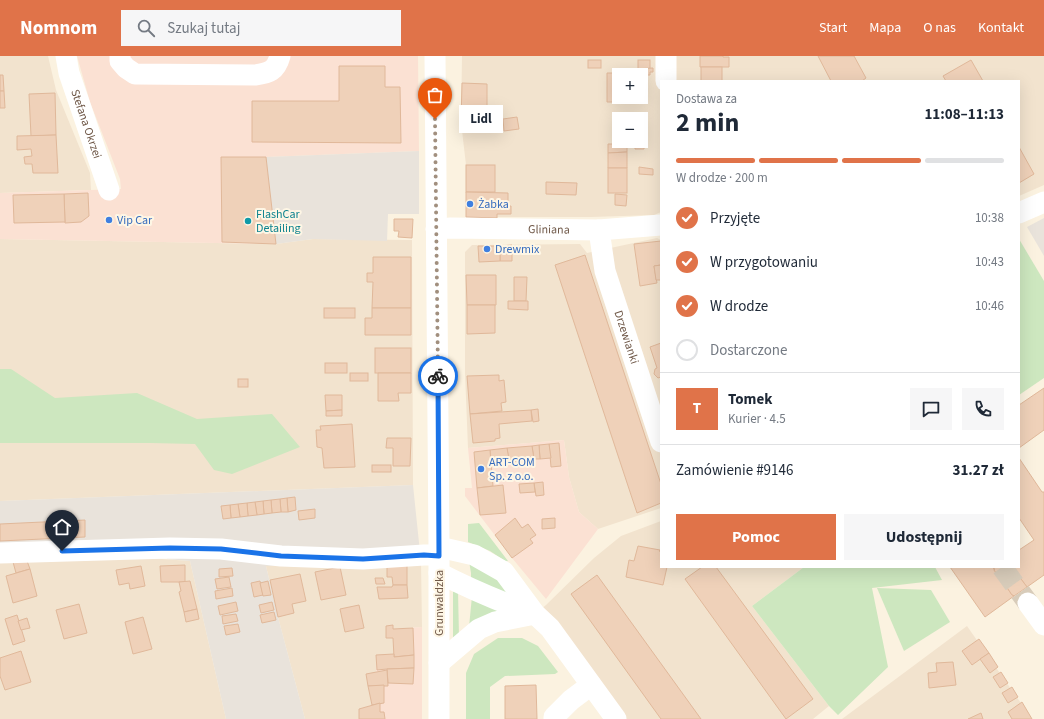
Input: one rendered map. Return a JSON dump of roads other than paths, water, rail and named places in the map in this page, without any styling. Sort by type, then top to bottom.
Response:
[{"type":"street","name":"Stefana Okrzei","points":[[66,56],[69,73],[110,190]]},
{"type":"street","points":[[120,56],[120,61],[126,68],[135,74],[255,75],[268,73],[276,66],[280,56]]},
{"type":"street","name":"Grunwaldzka","points":[[435,56],[439,719]]},
{"type":"street","points":[[666,56],[666,80]]},
{"type":"street","points":[[1020,213],[1044,202]]},
{"type":"street","name":"Gliniana","points":[[436,229],[599,230],[660,226]]},
{"type":"street","name":"Drzewianki","points":[[599,230],[605,271],[660,439]]},
{"type":"street","points":[[0,553],[170,548],[221,549],[281,556],[363,559],[424,555],[439,559],[474,555],[504,572],[535,614],[550,628],[616,719]]},
{"type":"street","points":[[439,559],[466,587],[505,604],[535,614]]},
{"type":"street","points":[[1028,603],[1044,625]]},
{"type":"street","points":[[439,663],[479,629],[495,622],[535,614]]},
{"type":"street","points":[[554,719],[554,717],[571,700],[591,685]]},
{"type":"tunnel","points":[[1003,568],[1028,603]]},
{"type":"place","name":"Lidl","points":[[435,119]]},
{"type":"place","name":"Żabka","points":[[470,204]]},
{"type":"place","name":"Vip Car","points":[[109,220]]},
{"type":"place","name":"FlashCar Detailing","points":[[248,221]]},
{"type":"place","name":"Drewmix","points":[[487,249]]},
{"type":"place","name":"ART-COM Sp. z o.o.","points":[[481,469]]}]
